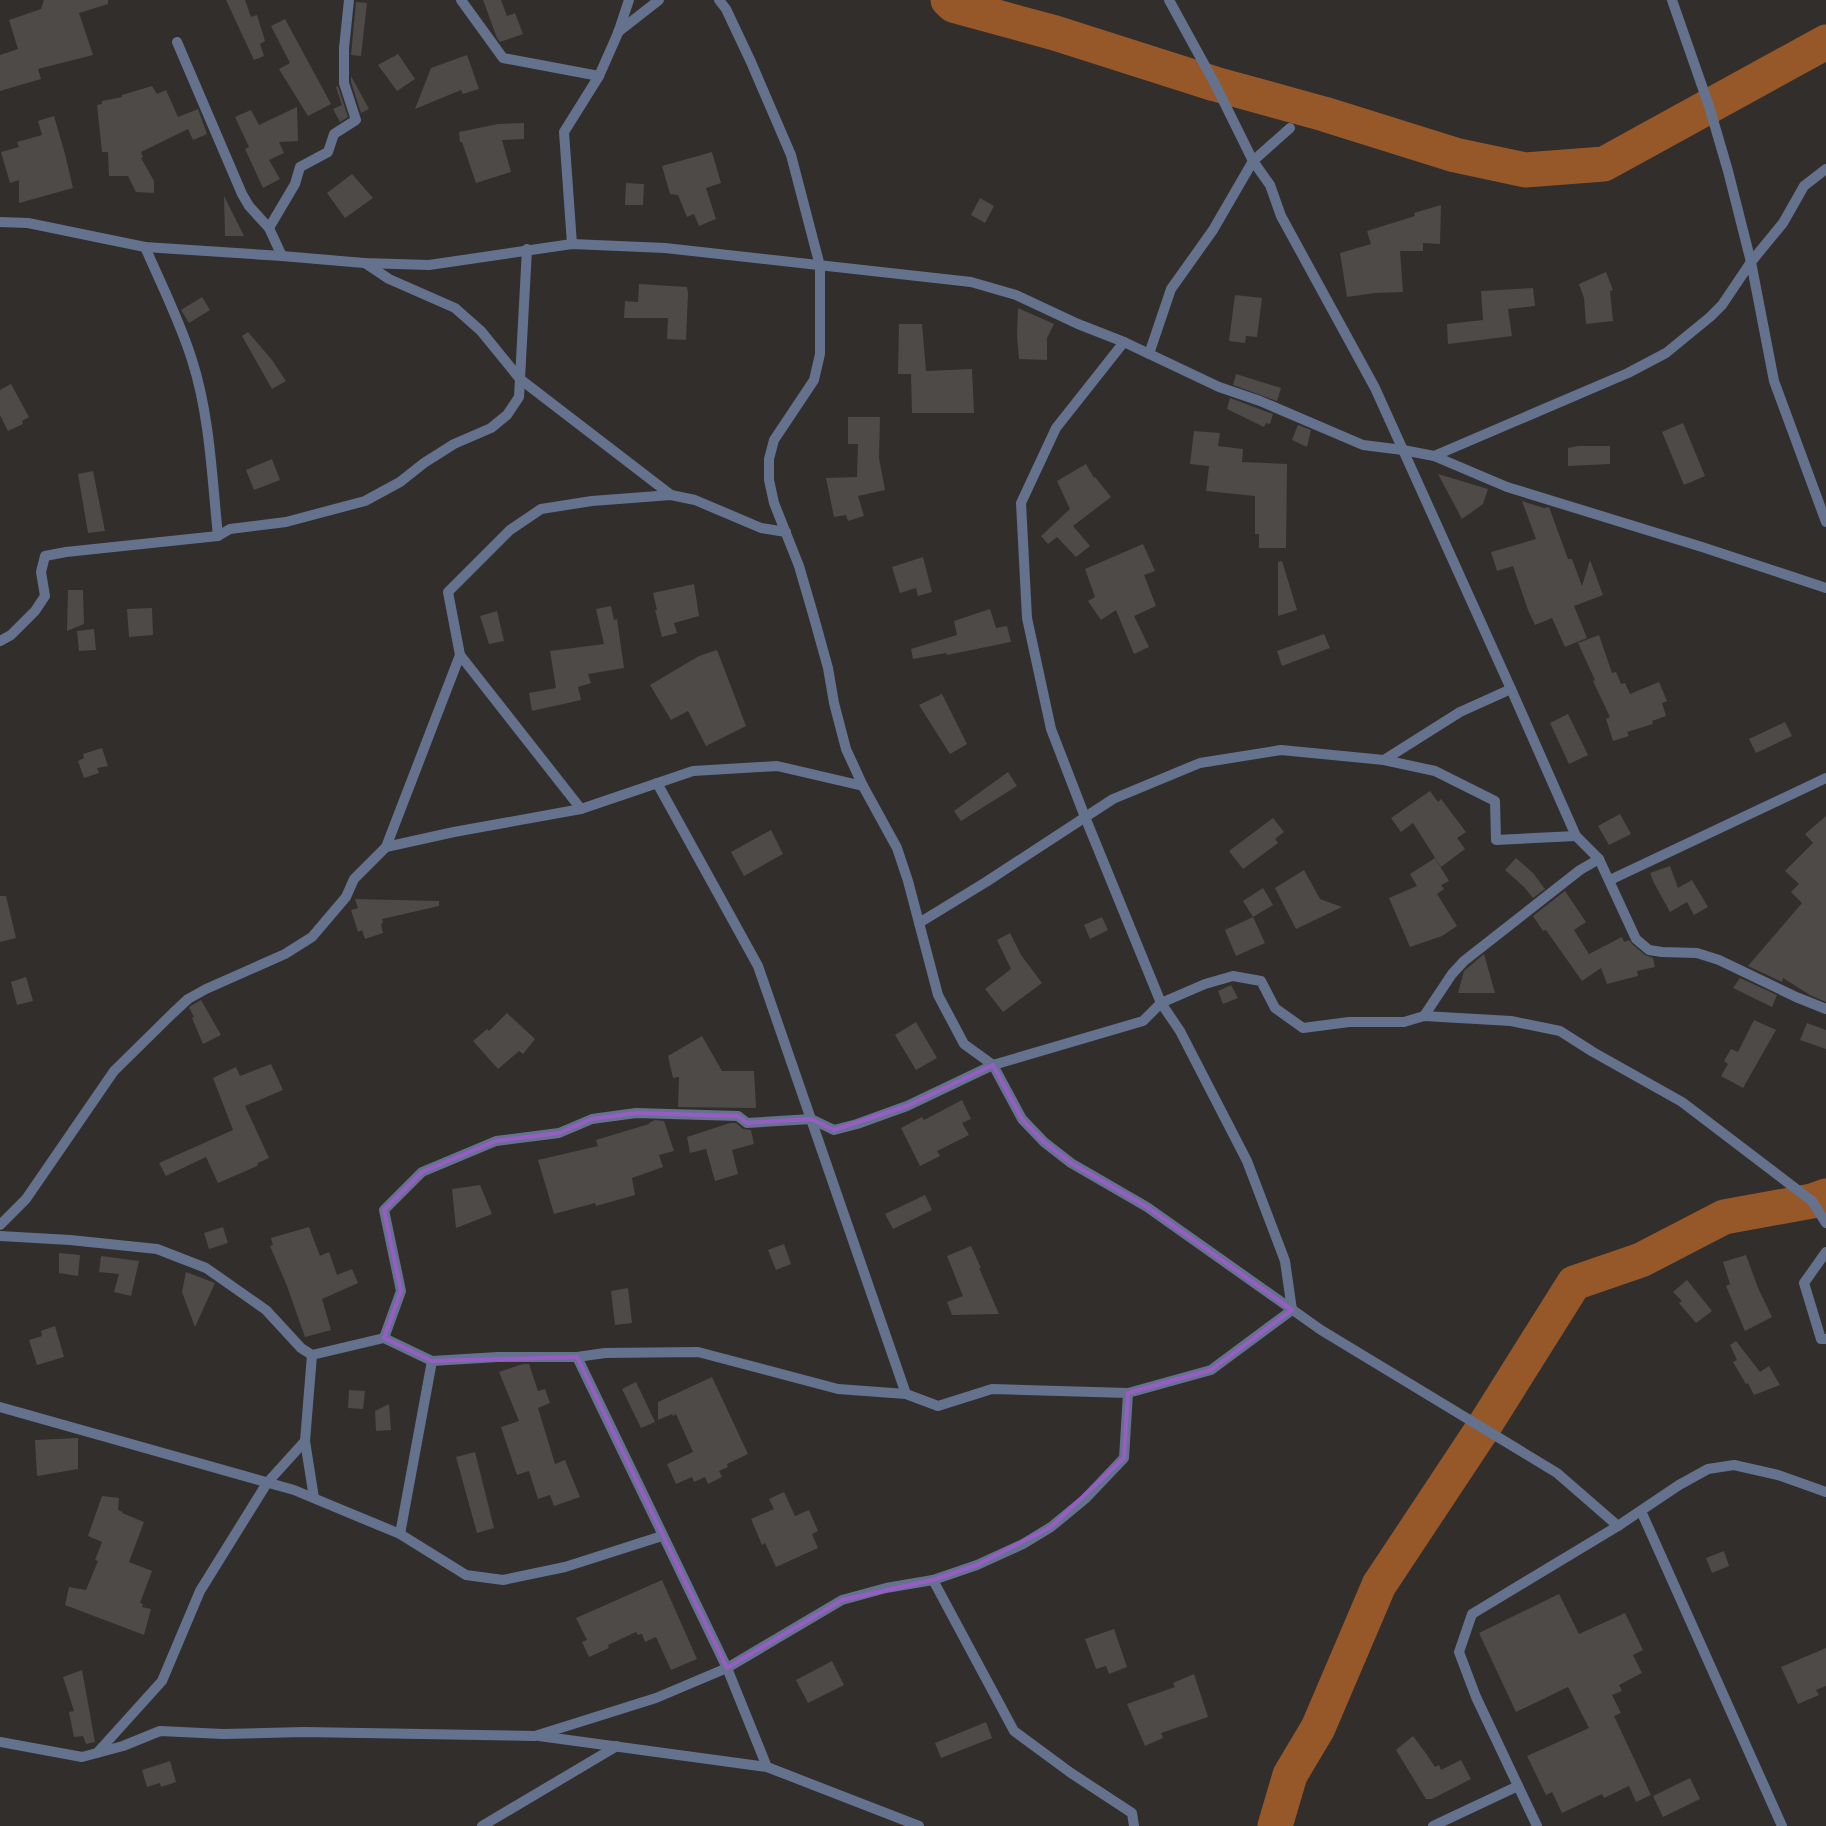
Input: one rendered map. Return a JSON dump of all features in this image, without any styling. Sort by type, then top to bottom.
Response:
[{"type":"street","points":[[268,228],[294,184],[300,167],[328,152],[334,134],[356,120],[344,83],[344,48],[349,0]]},
{"type":"street","points":[[461,0],[503,58],[599,76]]},
{"type":"street","points":[[572,244],[564,132],[599,76],[618,33],[629,0]]},
{"type":"street","points":[[618,33],[659,0]]},
{"type":"street","points":[[719,0],[726,9],[743,44],[791,155],[820,266],[820,354],[814,380],[774,440],[769,459],[769,480],[774,503],[799,566],[828,668],[834,703],[846,749],[863,786],[897,848],[908,881],[938,995],[964,1044],[993,1065],[1022,1119],[1044,1142],[1071,1163],[1147,1206],[1321,1330],[1557,1473],[1618,1526]]},
{"type":"street","points":[[1169,0],[1254,161],[1270,185],[1281,216],[1375,388],[1576,836],[1599,859],[1636,940],[1649,950],[1697,954],[1718,960],[1826,1009]]},
{"type":"street","points":[[1672,0],[1709,106],[1728,171],[1751,262],[1774,381],[1826,522]]},
{"type":"street","points":[[1676,12],[1682,0]]},
{"type":"street","points":[[176,42],[242,194],[249,206],[268,228],[282,256]]},
{"type":"street","points":[[1149,354],[1171,289],[1213,230],[1254,161],[1290,128]]},
{"type":"street","points":[[1434,456],[1628,373],[1666,353],[1722,305],[1751,262],[1783,223],[1804,186],[1826,169]]},
{"type":"street","points":[[0,222],[28,223],[145,248],[364,263],[429,265],[527,249],[572,244],[665,248],[971,282],[1016,295],[1078,324],[1124,342],[1219,387],[1260,401],[1363,444],[1434,456],[1507,486],[1732,556],[1826,588]]},
{"type":"street","points":[[145,248],[178,321],[192,360],[202,400],[218,536]]},
{"type":"street","points":[[0,641],[11,635],[35,611],[45,596],[41,572],[45,556],[73,551],[218,536],[230,530],[286,522],[365,501],[400,482],[424,463],[454,444],[491,428],[507,415],[518,397],[527,249]]},
{"type":"street","points":[[364,263],[389,279],[455,308],[481,331],[520,379],[671,495]]},
{"type":"street","points":[[1124,342],[1056,428],[1021,503],[1027,618],[1051,729],[1085,818],[1160,1003],[1180,1031],[1246,1161],[1285,1261],[1292,1310]]},
{"type":"street","points":[[581,808],[460,655],[448,592],[510,530],[541,509],[592,501],[671,495],[695,500],[718,508],[761,528],[786,532]]},
{"type":"street","points":[[0,1224],[26,1200],[114,1071],[173,1013],[188,999],[206,989],[285,954],[312,937],[346,897],[354,879],[386,847],[460,655]]},
{"type":"street","points":[[1384,760],[1460,712],[1511,689]]},
{"type":"street","points":[[919,923],[986,882],[1113,799],[1200,763],[1281,750],[1384,760],[1435,771],[1495,801],[1496,840],[1576,836]]},
{"type":"street","points":[[386,847],[581,808],[692,771],[777,766],[863,786]]},
{"type":"street","points":[[1610,880],[1826,778]]},
{"type":"street","points":[[657,783],[758,966],[906,1394]]},
{"type":"street","points":[[1424,1016],[1452,974],[1464,961],[1580,870],[1599,859]]},
{"type":"street","points":[[384,1338],[400,1291],[384,1210],[422,1172],[496,1141],[559,1133],[592,1119],[636,1113],[738,1116],[747,1124],[811,1119],[834,1130],[907,1106],[993,1065],[1142,1021],[1160,1003],[1205,984],[1233,976],[1261,981],[1275,1008],[1303,1028],[1349,1022],[1404,1022],[1424,1016],[1511,1021],[1560,1031],[1593,1052],[1682,1102],[1812,1201],[1826,1223]]},
{"type":"street","points":[[0,1236],[70,1240],[157,1249],[190,1261],[206,1268],[266,1310],[301,1348],[312,1355],[384,1338],[432,1361],[498,1357],[578,1357],[604,1353],[698,1352],[838,1389],[906,1394],[938,1406],[992,1389],[1128,1393],[1212,1370],[1292,1310]]},
{"type":"street","points":[[1826,1252],[1804,1283],[1821,1338],[1826,1339]]},
{"type":"street","points":[[312,1355],[305,1441],[314,1498]]},
{"type":"street","points":[[578,1357],[662,1536],[727,1668],[767,1766]]},
{"type":"street","points":[[400,1534],[432,1361]]},
{"type":"street","points":[[535,1736],[656,1698],[727,1668],[842,1600],[886,1588],[933,1580],[977,1565],[1023,1544],[1051,1527],[1085,1498],[1124,1458],[1128,1393]]},
{"type":"street","points":[[0,1406],[294,1490],[400,1534],[466,1575],[503,1580],[565,1567],[662,1536]]},
{"type":"street","points":[[97,1754],[162,1681],[200,1591],[267,1483],[305,1441]]},
{"type":"street","points":[[1537,1826],[1476,1697],[1458,1652],[1472,1614],[1618,1526],[1679,1485],[1708,1469],[1734,1465],[1778,1475],[1826,1492]]},
{"type":"street","points":[[1641,1511],[1782,1826]]},
{"type":"street","points":[[933,1580],[1014,1731],[1071,1773],[1132,1813],[1134,1826]]},
{"type":"street","points":[[0,1742],[82,1757],[97,1754],[160,1731],[223,1734],[304,1732],[535,1736],[767,1766],[919,1826]]},
{"type":"street","points":[[482,1826],[617,1746]]},
{"type":"street","points":[[1433,1826],[1518,1786]]},
{"type":"highlighted area","points":[[993,1065],[1022,1119],[1044,1142],[1071,1163],[1147,1207],[1292,1310],[1211,1370],[1128,1393],[1124,1458],[1051,1527],[977,1565],[933,1580],[842,1600],[727,1668],[577,1357],[432,1361],[384,1338],[401,1291],[384,1210],[422,1172],[496,1141],[559,1133],[592,1119],[636,1113],[738,1116],[747,1123],[811,1119],[834,1130],[907,1106]]},
{"type":"building","points":[[44,0],[108,0],[108,4],[79,13],[93,55],[38,69],[41,79],[0,91],[0,55],[18,49],[9,20],[41,9]]},
{"type":"building","points":[[226,0],[245,0],[251,17],[257,15],[265,41],[260,44],[264,56],[254,60]]},
{"type":"building","points":[[483,0],[501,0],[507,16],[515,13],[523,34],[500,42]]},
{"type":"building","points":[[356,2],[367,3],[361,56],[351,55]]},
{"type":"building","points":[[285,19],[331,104],[308,116],[279,69],[290,63],[271,26]]},
{"type":"building","points":[[398,54],[415,79],[397,91],[378,65]]},
{"type":"building","points":[[467,55],[479,89],[463,94],[461,90],[415,109],[431,68]]},
{"type":"building","points":[[351,76],[369,109],[361,113],[351,82]]},
{"type":"building","points":[[152,86],[157,94],[166,90],[178,117],[198,109],[207,134],[193,140],[188,129],[141,152],[143,157],[141,158],[154,181],[154,193],[136,192],[128,176],[109,176],[108,152],[102,152],[97,105],[102,104],[102,101],[122,97],[122,95]]},
{"type":"building","points":[[338,86],[348,117],[340,122],[333,109],[342,105],[336,87]]},
{"type":"building","points":[[297,107],[298,141],[279,142],[284,153],[269,160],[280,179],[263,188],[245,149],[249,147],[235,117],[251,110],[259,125]]},
{"type":"building","points":[[54,116],[73,188],[19,203],[19,180],[10,183],[1,152],[19,147],[17,142],[42,135],[38,121]]},
{"type":"building","points":[[524,123],[524,139],[502,140],[511,172],[476,183],[462,142],[460,142],[459,132],[498,124]]},
{"type":"building","points":[[712,152],[721,183],[706,188],[716,219],[699,226],[694,214],[687,217],[678,195],[670,194],[662,166]]},
{"type":"building","points":[[352,174],[373,198],[345,218],[327,193]]},
{"type":"building","points":[[626,183],[644,184],[643,205],[625,205]]},
{"type":"building","points":[[224,196],[244,236],[225,236]]},
{"type":"building","points":[[980,198],[994,206],[985,223],[971,215]]},
{"type":"building","points":[[1441,205],[1440,244],[1423,243],[1423,251],[1400,251],[1403,292],[1347,297],[1340,253],[1371,244],[1367,231],[1415,216],[1414,213]]},
{"type":"building","points":[[1606,272],[1613,290],[1610,291],[1613,321],[1586,324],[1584,298],[1579,284]]},
{"type":"building","points":[[639,284],[687,287],[686,340],[667,339],[668,318],[624,318],[625,301],[638,302]]},
{"type":"building","points":[[1533,288],[1535,306],[1508,309],[1512,336],[1448,344],[1447,324],[1483,320],[1481,291]]},
{"type":"building","points":[[1235,295],[1262,298],[1257,337],[1246,336],[1245,343],[1229,341]]},
{"type":"building","points":[[202,297],[210,310],[189,323],[181,310]]},
{"type":"building","points":[[1018,308],[1054,324],[1047,338],[1047,360],[1019,359],[1017,335]]},
{"type":"building","points":[[899,324],[922,324],[926,371],[972,369],[974,413],[912,413],[911,374],[898,374]]},
{"type":"building","points":[[248,332],[272,360],[286,381],[272,389],[242,336]]},
{"type":"building","points":[[1236,374],[1281,388],[1277,401],[1233,385]]},
{"type":"building","points":[[11,384],[29,417],[22,421],[23,424],[8,431],[0,415],[0,390]]},
{"type":"building","points":[[1230,398],[1273,414],[1270,424],[1266,423],[1264,427],[1227,409]]},
{"type":"building","points":[[848,417],[880,417],[879,458],[885,490],[858,496],[864,516],[848,521],[846,515],[834,517],[826,478],[857,477],[858,444],[848,444]]},
{"type":"building","points":[[1683,423],[1705,476],[1684,485],[1662,432]]},
{"type":"building","points":[[1298,425],[1311,430],[1307,447],[1292,440]]},
{"type":"building","points":[[1194,431],[1220,433],[1218,446],[1243,449],[1242,462],[1287,464],[1286,548],[1259,548],[1259,534],[1255,534],[1255,496],[1206,491],[1209,466],[1190,464]]},
{"type":"building","points":[[1578,446],[1610,446],[1610,464],[1568,466],[1568,448]]},
{"type":"building","points":[[272,459],[280,480],[254,490],[246,470]]},
{"type":"building","points":[[1086,464],[1094,478],[1111,497],[1073,526],[1090,546],[1076,557],[1057,537],[1048,544],[1041,536],[1070,509],[1057,481]]},
{"type":"building","points":[[93,471],[105,531],[88,533],[78,474]]},
{"type":"building","points":[[1438,474],[1488,489],[1483,504],[1462,519]]},
{"type":"building","points":[[1522,501],[1544,508],[1549,507],[1568,559],[1572,559],[1582,586],[1590,560],[1603,595],[1574,606],[1587,638],[1565,647],[1552,618],[1535,625],[1513,566],[1497,571],[1491,552],[1536,539]]},
{"type":"building","points":[[1143,544],[1155,571],[1144,575],[1156,606],[1134,616],[1149,647],[1134,654],[1116,610],[1101,620],[1088,601],[1095,597],[1085,569]]},
{"type":"building","points":[[923,557],[932,592],[918,596],[916,588],[900,593],[892,567]]},
{"type":"building","points":[[1282,561],[1297,610],[1278,616],[1278,562]]},
{"type":"building","points":[[694,584],[699,616],[674,623],[677,633],[662,637],[653,593]]},
{"type":"building","points":[[68,590],[83,590],[84,624],[67,631]]},
{"type":"building","points":[[611,606],[614,620],[617,619],[624,668],[588,674],[591,683],[578,687],[581,700],[532,711],[529,693],[556,688],[550,651],[604,644],[596,609]]},
{"type":"building","points":[[152,608],[153,635],[129,637],[127,609]]},
{"type":"building","points":[[990,609],[996,628],[1007,626],[1011,642],[947,655],[946,653],[913,659],[911,649],[957,635],[954,621]]},
{"type":"building","points":[[497,611],[504,641],[489,644],[480,616]]},
{"type":"building","points":[[94,629],[96,650],[79,651],[77,631]]},
{"type":"building","points":[[1324,634],[1330,648],[1282,666],[1277,651]]},
{"type":"building","points":[[1599,635],[1612,673],[1616,672],[1621,684],[1625,683],[1630,694],[1659,682],[1667,701],[1662,703],[1666,716],[1652,721],[1653,724],[1627,732],[1629,736],[1613,741],[1606,719],[1610,717],[1578,643]]},
{"type":"building","points":[[717,650],[746,726],[706,746],[688,711],[671,720],[650,685],[699,656]]},
{"type":"building","points":[[942,694],[967,744],[950,754],[919,705]]},
{"type":"building","points":[[1568,714],[1588,755],[1569,764],[1550,723]]},
{"type":"building","points":[[1785,722],[1792,736],[1756,753],[1749,739]]},
{"type":"building","points":[[102,748],[108,766],[97,768],[99,773],[84,778],[78,761],[84,758],[83,754]]},
{"type":"building","points":[[1008,772],[1017,786],[961,821],[954,811]]},
{"type":"building","points":[[1430,791],[1438,802],[1441,799],[1466,832],[1457,838],[1465,849],[1441,867],[1413,823],[1401,832],[1391,818]]},
{"type":"building","points":[[1620,814],[1631,834],[1609,845],[1598,826]]},
{"type":"building","points":[[1826,816],[1826,1002],[1810,995],[1783,978],[1782,982],[1748,966],[1802,903],[1791,892],[1799,884],[1785,871],[1813,843],[1805,834]]},
{"type":"building","points":[[1273,818],[1284,832],[1275,839],[1278,843],[1243,869],[1229,851]]},
{"type":"building","points":[[771,830],[783,854],[744,876],[731,852]]},
{"type":"building","points":[[1435,858],[1449,881],[1441,885],[1444,889],[1437,894],[1457,926],[1442,936],[1410,947],[1389,898],[1417,886],[1410,874]]},
{"type":"building","points":[[1516,858],[1533,873],[1545,889],[1533,898],[1505,870]]},
{"type":"building","points":[[1670,866],[1678,888],[1692,880],[1708,907],[1694,915],[1687,902],[1670,912],[1650,873]]},
{"type":"building","points":[[1304,870],[1320,899],[1342,907],[1296,929],[1275,888]]},
{"type":"building","points":[[1263,888],[1273,905],[1253,917],[1243,901]]},
{"type":"building","points":[[1565,891],[1586,922],[1574,930],[1589,954],[1622,937],[1624,942],[1629,940],[1645,955],[1653,958],[1655,967],[1637,971],[1638,976],[1607,984],[1601,968],[1582,981],[1546,930],[1543,931],[1533,916]]},
{"type":"building","points":[[0,896],[6,896],[16,938],[0,942]]},
{"type":"building","points":[[355,899],[439,901],[439,906],[382,919],[383,933],[365,939],[362,930],[358,932],[351,910],[358,908]]},
{"type":"building","points":[[1102,917],[1108,930],[1090,939],[1084,925]]},
{"type":"building","points":[[1253,917],[1265,943],[1236,956],[1225,930]]},
{"type":"building","points":[[1010,933],[1021,955],[1042,983],[1003,1012],[985,989],[1011,969],[997,940]]},
{"type":"building","points":[[1484,954],[1495,993],[1458,993],[1464,971]]},
{"type":"building","points":[[26,977],[33,1001],[17,1005],[11,982]]},
{"type":"building","points":[[1740,978],[1777,995],[1772,1007],[1733,988]]},
{"type":"building","points":[[1231,985],[1238,998],[1223,1004],[1218,991]]},
{"type":"building","points":[[201,1000],[221,1035],[203,1044],[189,1007]]},
{"type":"building","points":[[507,1013],[535,1039],[523,1054],[519,1051],[498,1069],[473,1041],[487,1029],[489,1031]]},
{"type":"building","points":[[1754,1020],[1776,1030],[1743,1088],[1721,1076],[1728,1064],[1724,1061],[1731,1049],[1738,1052]]},
{"type":"building","points":[[916,1022],[937,1058],[916,1070],[895,1035]]},
{"type":"building","points":[[1807,1023],[1826,1030],[1826,1049],[1800,1040]]},
{"type":"building","points":[[702,1036],[722,1071],[754,1071],[756,1108],[678,1107],[679,1077],[673,1078],[668,1056]]},
{"type":"building","points":[[271,1064],[283,1090],[245,1106],[269,1158],[258,1163],[257,1166],[218,1183],[206,1157],[166,1176],[159,1163],[233,1130],[213,1078],[236,1067],[240,1076]]},
{"type":"building","points":[[962,1100],[971,1119],[962,1123],[969,1135],[937,1151],[940,1156],[920,1166],[901,1128],[922,1117],[924,1120]]},
{"type":"building","points":[[655,1120],[664,1121],[674,1151],[659,1155],[663,1167],[632,1178],[635,1195],[596,1206],[595,1203],[554,1214],[538,1160],[598,1146],[596,1140],[649,1124]]},
{"type":"building","points":[[730,1123],[736,1123],[743,1129],[751,1130],[754,1144],[732,1150],[738,1174],[715,1181],[706,1149],[690,1153],[687,1137]]},
{"type":"building","points":[[480,1185],[492,1214],[456,1228],[452,1189]]},
{"type":"building","points":[[925,1195],[932,1210],[893,1229],[885,1214]]},
{"type":"building","points":[[223,1227],[228,1243],[209,1249],[204,1233]]},
{"type":"building","points":[[309,1227],[320,1256],[329,1252],[337,1275],[352,1269],[358,1283],[322,1299],[331,1330],[305,1337],[287,1286],[270,1246],[273,1245],[271,1238]]},
{"type":"building","points":[[784,1244],[791,1264],[776,1270],[768,1250]]},
{"type":"building","points":[[971,1246],[999,1314],[952,1315],[947,1302],[963,1296],[947,1256]]},
{"type":"building","points":[[59,1253],[80,1255],[78,1276],[59,1273]]},
{"type":"building","points":[[1746,1255],[1758,1288],[1772,1317],[1745,1331],[1726,1286],[1730,1284],[1723,1262]]},
{"type":"building","points":[[101,1256],[139,1261],[131,1296],[114,1292],[119,1274],[99,1272]]},
{"type":"building","points":[[186,1272],[215,1283],[195,1327],[182,1292]]},
{"type":"building","points":[[1687,1280],[1712,1311],[1696,1323],[1679,1303],[1682,1301],[1673,1292]]},
{"type":"building","points":[[628,1288],[632,1323],[615,1325],[611,1291]]},
{"type":"building","points":[[55,1326],[64,1357],[37,1365],[29,1340],[42,1336],[41,1331]]},
{"type":"building","points":[[1736,1341],[1760,1372],[1769,1366],[1780,1385],[1754,1395],[1733,1362],[1737,1360],[1730,1345]]},
{"type":"building","points":[[523,1364],[529,1364],[538,1391],[545,1389],[550,1403],[538,1408],[555,1464],[565,1460],[580,1497],[554,1506],[550,1495],[538,1499],[529,1471],[517,1475],[501,1427],[519,1421],[499,1372]]},
{"type":"building","points":[[712,1377],[748,1454],[727,1464],[728,1467],[719,1471],[722,1477],[708,1484],[705,1477],[694,1482],[692,1477],[676,1484],[667,1464],[693,1452],[676,1414],[658,1420],[658,1402]]},
{"type":"building","points":[[636,1382],[655,1422],[641,1428],[622,1389]]},
{"type":"building","points":[[349,1390],[365,1391],[363,1409],[348,1408]]},
{"type":"building","points":[[389,1404],[391,1430],[376,1431],[375,1411]]},
{"type":"building","points":[[78,1438],[78,1469],[37,1476],[35,1440]]},
{"type":"building","points":[[475,1452],[494,1528],[477,1533],[456,1457]]},
{"type":"building","points":[[784,1492],[795,1516],[809,1510],[818,1531],[812,1534],[818,1548],[776,1567],[765,1543],[762,1545],[751,1519],[774,1509],[769,1499]]},
{"type":"building","points":[[102,1496],[119,1498],[118,1510],[144,1522],[129,1562],[152,1571],[140,1603],[143,1604],[142,1607],[151,1609],[144,1635],[65,1605],[69,1587],[86,1590],[98,1561],[95,1560],[102,1542],[88,1536]]},
{"type":"building","points":[[1724,1551],[1729,1566],[1712,1573],[1706,1558]]},
{"type":"building","points":[[662,1580],[697,1659],[671,1670],[656,1637],[645,1642],[642,1634],[638,1635],[636,1632],[608,1645],[609,1648],[589,1657],[582,1642],[587,1640],[576,1618]]},
{"type":"building","points":[[1559,1594],[1579,1634],[1625,1613],[1643,1650],[1633,1655],[1642,1673],[1619,1685],[1622,1691],[1612,1695],[1621,1713],[1614,1716],[1651,1795],[1636,1802],[1629,1786],[1604,1798],[1602,1794],[1562,1813],[1552,1792],[1546,1795],[1527,1756],[1589,1728],[1568,1687],[1516,1712],[1479,1633]]},
{"type":"building","points":[[1114,1629],[1127,1667],[1109,1674],[1106,1666],[1096,1669],[1085,1639]]},
{"type":"building","points":[[1826,1648],[1826,1686],[1816,1690],[1819,1695],[1798,1704],[1781,1667]]},
{"type":"building","points":[[832,1661],[844,1685],[808,1703],[796,1680]]},
{"type":"building","points":[[82,1670],[95,1742],[86,1744],[83,1736],[74,1737],[69,1712],[74,1711],[63,1677]]},
{"type":"building","points":[[1194,1674],[1208,1717],[1161,1733],[1163,1738],[1145,1746],[1127,1704],[1175,1687],[1173,1683]]},
{"type":"building","points":[[986,1722],[992,1738],[941,1758],[935,1743]]},
{"type":"building","points":[[1413,1736],[1435,1767],[1439,1765],[1441,1770],[1461,1760],[1471,1779],[1432,1799],[1426,1799],[1396,1750]]},
{"type":"building","points":[[170,1761],[176,1782],[161,1787],[160,1783],[147,1787],[142,1770]]},
{"type":"building","points":[[1690,1778],[1700,1799],[1663,1817],[1653,1796]]},
{"type":"waterway","points":[[948,0],[953,5],[1055,33],[1215,84],[1324,114],[1455,155],[1525,170],[1604,164],[1826,42]]},
{"type":"waterway","points":[[1275,1826],[1290,1775],[1318,1728],[1379,1585],[1483,1428],[1574,1283],[1641,1260],[1724,1217],[1812,1201],[1826,1196]]}]
